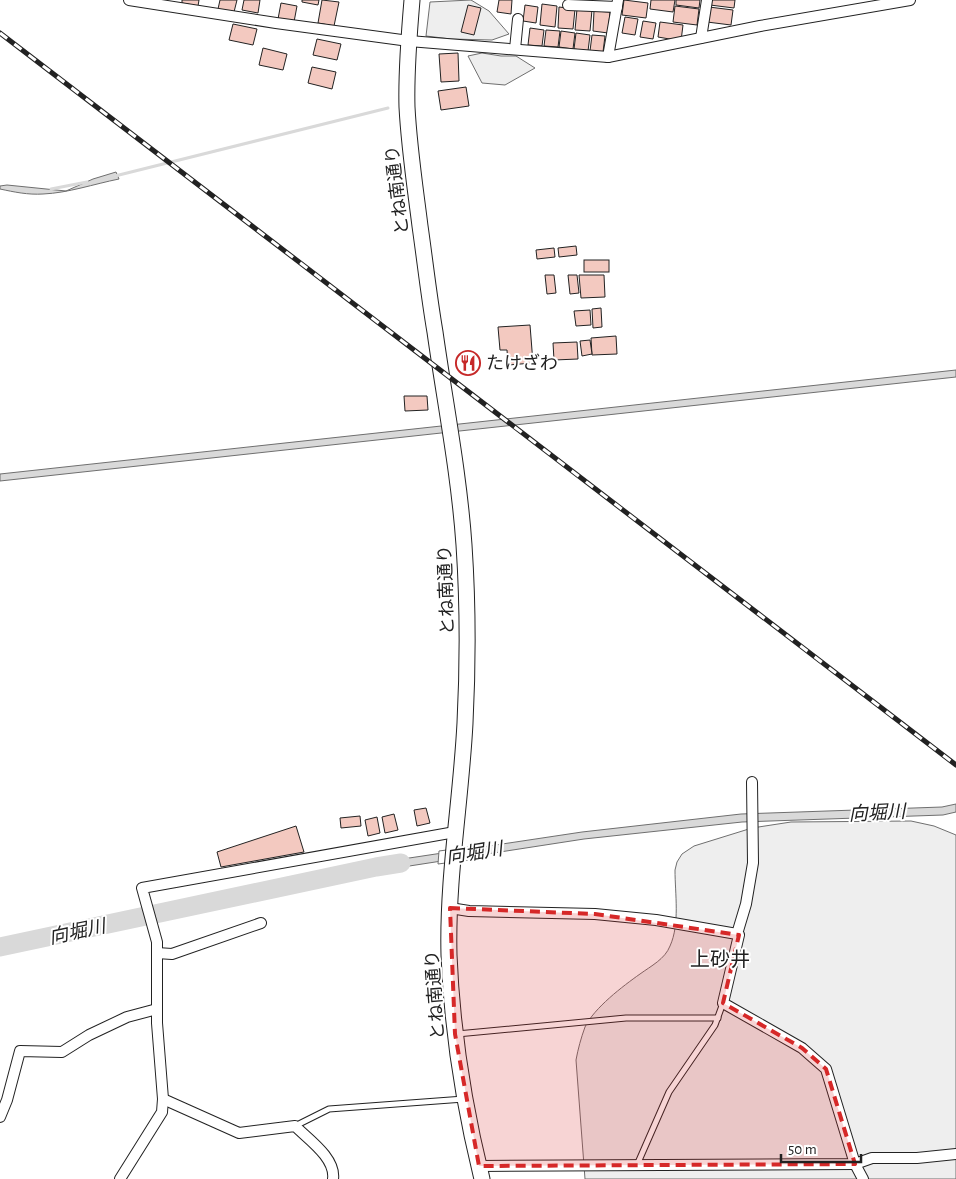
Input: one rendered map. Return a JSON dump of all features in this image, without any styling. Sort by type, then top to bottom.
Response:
[{"type":"main road","name":"とね南通り","points":[[412,0],[408,108],[412,162],[464,541],[467,676],[465,724],[450,908],[449,955],[455,1034],[464,1099],[480,1172]]},
{"type":"street","points":[[129,0],[267,22],[409,41],[608,57],[910,0]]},
{"type":"street","points":[[701,38],[707,0]]},
{"type":"street","points":[[568,4],[618,4],[608,57]]},
{"type":"street","points":[[514,49],[518,19]]},
{"type":"street","points":[[752,782],[754,863],[723,1003],[802,1048],[826,1069],[854,1164],[863,1179]]},
{"type":"street","points":[[120,1179],[162,1112],[163,1099],[157,1009],[157,942],[142,888],[455,834]]},
{"type":"street","points":[[450,908],[469,911],[595,914],[656,920],[737,934]]},
{"type":"street","points":[[157,953],[172,954],[261,922]]},
{"type":"street","points":[[0,1117],[7,1100],[20,1051],[62,1052],[89,1034],[126,1017],[157,1009]]},
{"type":"street","points":[[163,1099],[239,1134],[295,1126],[326,1155],[334,1174],[333,1179]]},
{"type":"street","points":[[480,1172],[637,1165],[854,1164],[872,1158],[918,1158],[956,1154]]},
{"type":"lane","points":[[637,1165],[669,1092],[715,1025],[723,1003]]},
{"type":"lane","points":[[455,1034],[626,1018],[718,1018]]},
{"type":"lane","points":[[295,1126],[328,1110],[464,1099]]},
{"type":"highlighted area","points":[[450,908],[595,914],[739,935],[723,1003],[802,1048],[826,1069],[855,1164],[479,1166],[455,1034]]},
{"type":"shaded area","points":[[471,0],[489,11],[509,34],[492,40],[426,36],[430,2]]},
{"type":"shaded area","points":[[482,53],[516,56],[535,68],[505,85],[482,83],[468,56]]},
{"type":"shaded area","points":[[911,821],[934,826],[956,835],[956,1179],[585,1179],[576,1060],[581,1039],[585,1027],[595,1012],[668,951],[676,919],[675,870],[682,854],[694,846],[752,828],[791,822]]},
{"type":"water","points":[[116,172],[119,179],[62,192],[32,194],[0,189],[0,186],[7,185],[66,191],[93,179]]},
{"type":"water","points":[[956,370],[956,377],[0,481],[0,474]]},
{"type":"water","points":[[956,804],[956,812],[943,815],[742,822],[584,839],[377,871],[376,863],[582,832],[741,814],[942,807]]},
{"type":"pier","points":[[469,847],[468,860],[438,864],[439,851]]},
{"type":"building","points":[[182,0],[199,0],[198,6],[182,3]]},
{"type":"building","points":[[220,0],[237,0],[234,12],[218,9]]},
{"type":"building","points":[[244,0],[260,0],[258,13],[242,10]]},
{"type":"building","points":[[302,0],[319,0],[318,5],[302,2]]},
{"type":"building","points":[[322,0],[339,2],[334,26],[318,23]]},
{"type":"building","points":[[499,0],[512,0],[511,14],[497,12]]},
{"type":"building","points":[[624,0],[648,3],[646,18],[622,15]]},
{"type":"building","points":[[651,0],[675,0],[673,12],[650,9]]},
{"type":"building","points":[[676,0],[700,0],[699,8],[676,5]]},
{"type":"building","points":[[711,0],[735,0],[734,8],[710,5]]},
{"type":"building","points":[[281,3],[297,6],[294,22],[278,19]]},
{"type":"building","points":[[542,4],[557,6],[555,27],[540,25]]},
{"type":"building","points":[[468,5],[481,8],[474,35],[461,32]]},
{"type":"building","points":[[525,5],[538,7],[536,23],[523,21]]},
{"type":"building","points":[[675,6],[699,9],[697,25],[673,22]]},
{"type":"building","points":[[559,7],[575,9],[573,29],[558,28]]},
{"type":"building","points":[[709,7],[733,10],[731,25],[707,22]]},
{"type":"building","points":[[577,9],[592,10],[590,31],[575,30]]},
{"type":"building","points":[[594,11],[610,12],[608,33],[593,31]]},
{"type":"building","points":[[625,17],[638,19],[635,35],[622,33]]},
{"type":"building","points":[[643,21],[656,23],[653,39],[640,37]]},
{"type":"building","points":[[660,22],[683,25],[681,41],[658,37]]},
{"type":"building","points":[[233,24],[257,29],[253,45],[229,40]]},
{"type":"building","points":[[530,28],[544,30],[542,46],[528,45]]},
{"type":"building","points":[[546,30],[560,31],[558,47],[544,46]]},
{"type":"building","points":[[561,31],[575,33],[573,49],[559,47]]},
{"type":"building","points":[[576,33],[590,35],[588,51],[574,49]]},
{"type":"building","points":[[592,35],[605,36],[603,52],[590,51]]},
{"type":"building","points":[[317,39],[341,44],[337,60],[313,55]]},
{"type":"building","points":[[263,48],[287,54],[283,70],[259,65]]},
{"type":"building","points":[[458,53],[459,81],[441,82],[439,54]]},
{"type":"building","points":[[312,67],[336,72],[332,89],[308,83]]},
{"type":"building","points":[[466,87],[469,106],[441,110],[438,91]]},
{"type":"building","points":[[576,246],[577,255],[559,257],[558,248]]},
{"type":"building","points":[[554,248],[555,257],[537,259],[536,250]]},
{"type":"building","points":[[584,260],[609,260],[609,272],[584,272]]},
{"type":"building","points":[[545,275],[554,275],[556,293],[547,294]]},
{"type":"building","points":[[568,275],[577,275],[579,293],[570,294]]},
{"type":"building","points":[[579,275],[604,275],[605,297],[581,298]]},
{"type":"building","points":[[601,308],[602,327],[593,328],[592,309]]},
{"type":"building","points":[[590,310],[591,325],[576,326],[574,311]]},
{"type":"building","points":[[530,325],[533,363],[508,365],[507,350],[500,350],[498,327]]},
{"type":"building","points":[[616,336],[617,354],[592,355],[591,338]]},
{"type":"building","points":[[590,340],[592,354],[582,356],[580,341]]},
{"type":"building","points":[[577,342],[578,359],[554,360],[553,343]]},
{"type":"building","name":"たけざわ","points":[[474,357],[476,367],[461,369],[460,359]]},
{"type":"building","points":[[404,396],[427,396],[428,410],[405,411]]},
{"type":"building","points":[[426,808],[430,823],[417,826],[414,810]]},
{"type":"building","points":[[394,814],[398,830],[385,833],[382,817]]},
{"type":"building","points":[[360,816],[361,826],[341,828],[340,818]]},
{"type":"building","points":[[377,817],[380,833],[368,836],[365,820]]},
{"type":"building","points":[[296,826],[304,852],[221,867],[217,852]]},
{"type":"waterway","points":[[115,176],[388,108]]},
{"type":"waterway","points":[[51,189],[87,182]]},
{"type":"waterway","name":"向堀川","points":[[0,947],[401,863]]},
{"type":"railway","points":[[0,33],[956,765]]},
{"type":"place","name":"たけざわ","points":[[468,363]]},
{"type":"district","name":"上砂井","points":[[720,959]]}]
